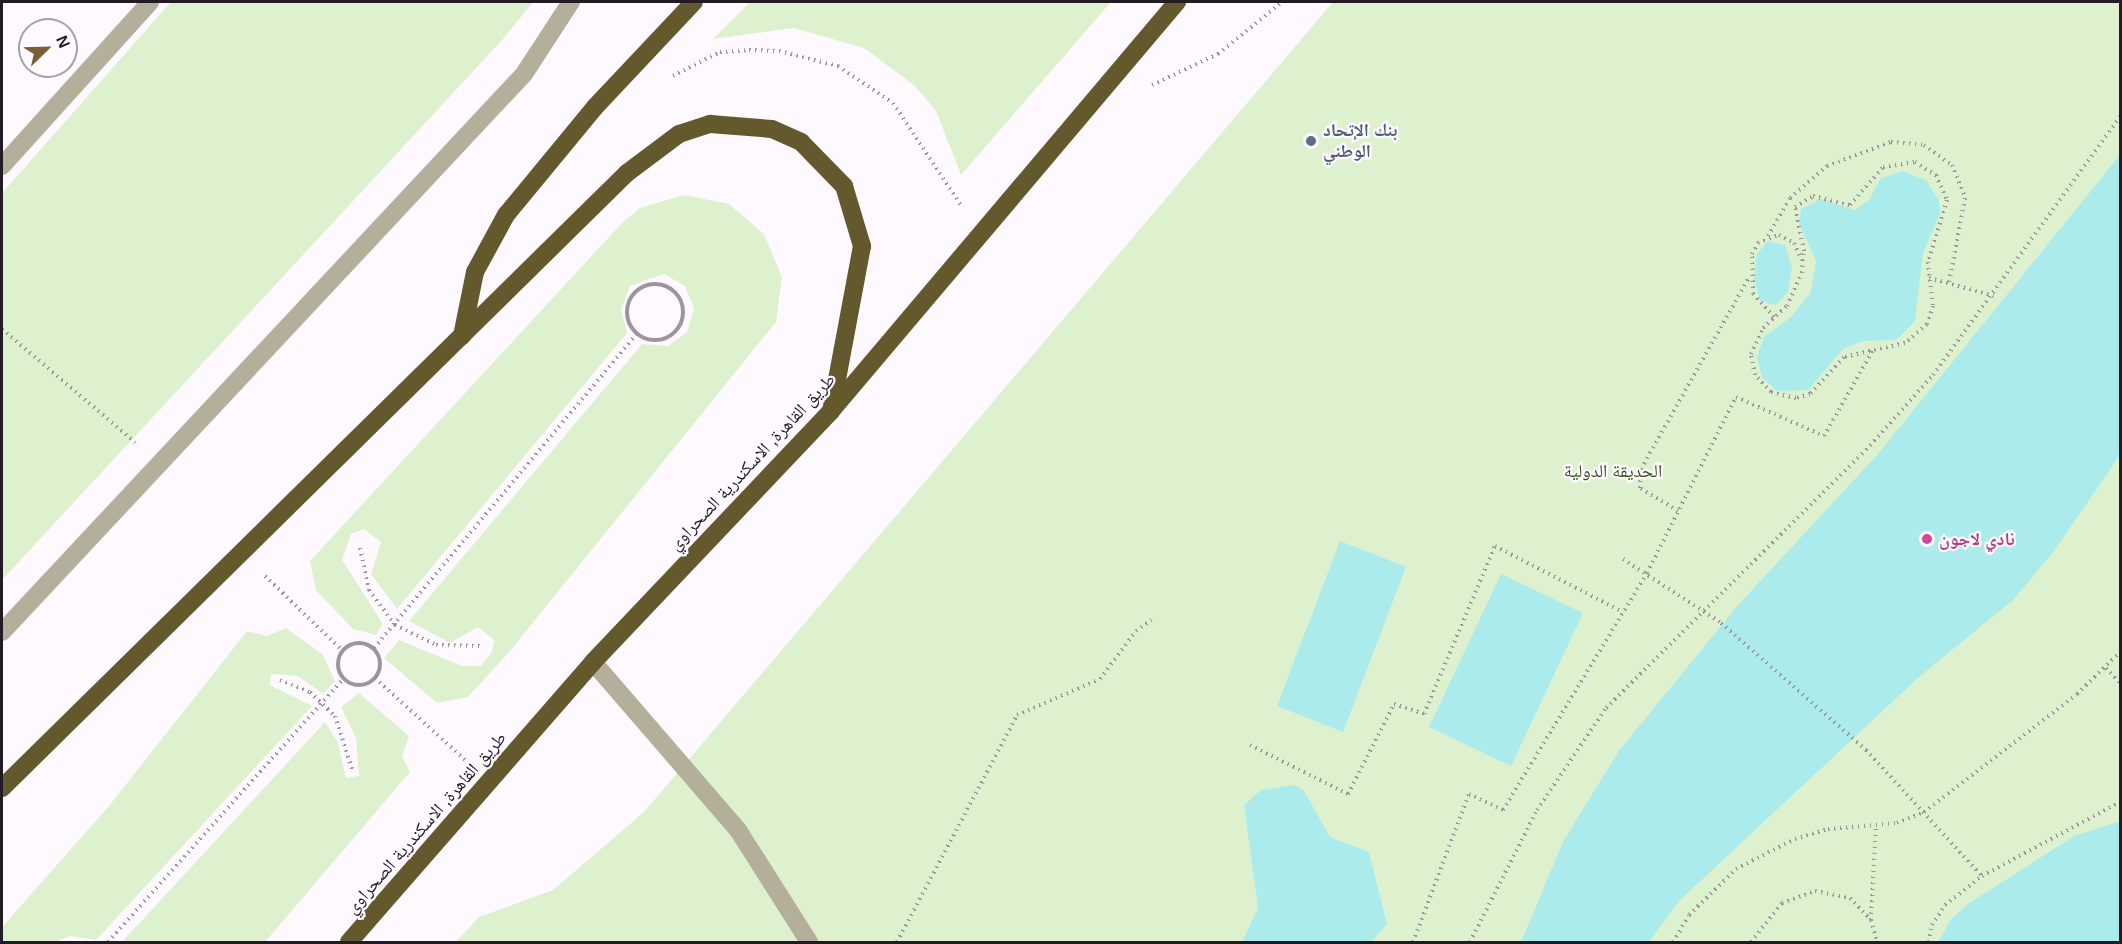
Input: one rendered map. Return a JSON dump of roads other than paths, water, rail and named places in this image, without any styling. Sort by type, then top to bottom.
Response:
[{"type":"highway","points":[[462,336],[475,272],[506,215],[595,107],[694,2]]},
{"type":"highway","name":"طريق القاهرة, الاسكندرية الصحراوي","points":[[349,942],[593,662],[831,411],[1177,2]]},
{"type":"highway","points":[[2,788],[238,550],[652,151],[679,134],[710,124],[772,129],[825,161],[857,215],[860,280],[831,411]]},
{"type":"lane","points":[[2,166],[150,2]]},
{"type":"lane","points":[[2,632],[524,74],[571,2]]},
{"type":"lane","points":[[593,662],[738,830],[809,942]]},
{"type":"water","points":[[2120,155],[2120,455],[2054,551],[2013,600],[1919,677],[1679,901],[1649,942],[1521,942],[1563,842],[1618,752],[1739,604],[1878,454]]},
{"type":"water","points":[[1902,171],[1926,180],[1939,201],[1940,214],[1923,253],[1915,321],[1896,340],[1863,341],[1843,349],[1808,390],[1777,391],[1762,377],[1757,357],[1764,337],[1791,317],[1811,292],[1816,261],[1799,224],[1801,209],[1821,199],[1855,210],[1869,200],[1880,179]]},
{"type":"water","points":[[1768,241],[1785,245],[1792,267],[1788,292],[1776,305],[1760,301],[1754,280],[1757,254]]},
{"type":"water","points":[[1340,541],[1406,567],[1343,732],[1277,706]]},
{"type":"water","points":[[1501,574],[1583,613],[1511,766],[1429,727]]},
{"type":"water","points":[[1294,785],[1304,791],[1330,837],[1369,852],[1387,924],[1371,942],[1242,942],[1258,908],[1244,805],[1261,790]]},
{"type":"water","points":[[2120,821],[2120,942],[1938,942],[1952,918],[1968,904],[2074,836]]},
{"type":"place","name":"بنك الإتحاد الوطني","points":[[1311,141]]},
{"type":"place","name":"نادي لاجون","points":[[1927,539]]},
{"type":"park label","name":"الحديقة الدولية","points":[[1613,471]]}]
